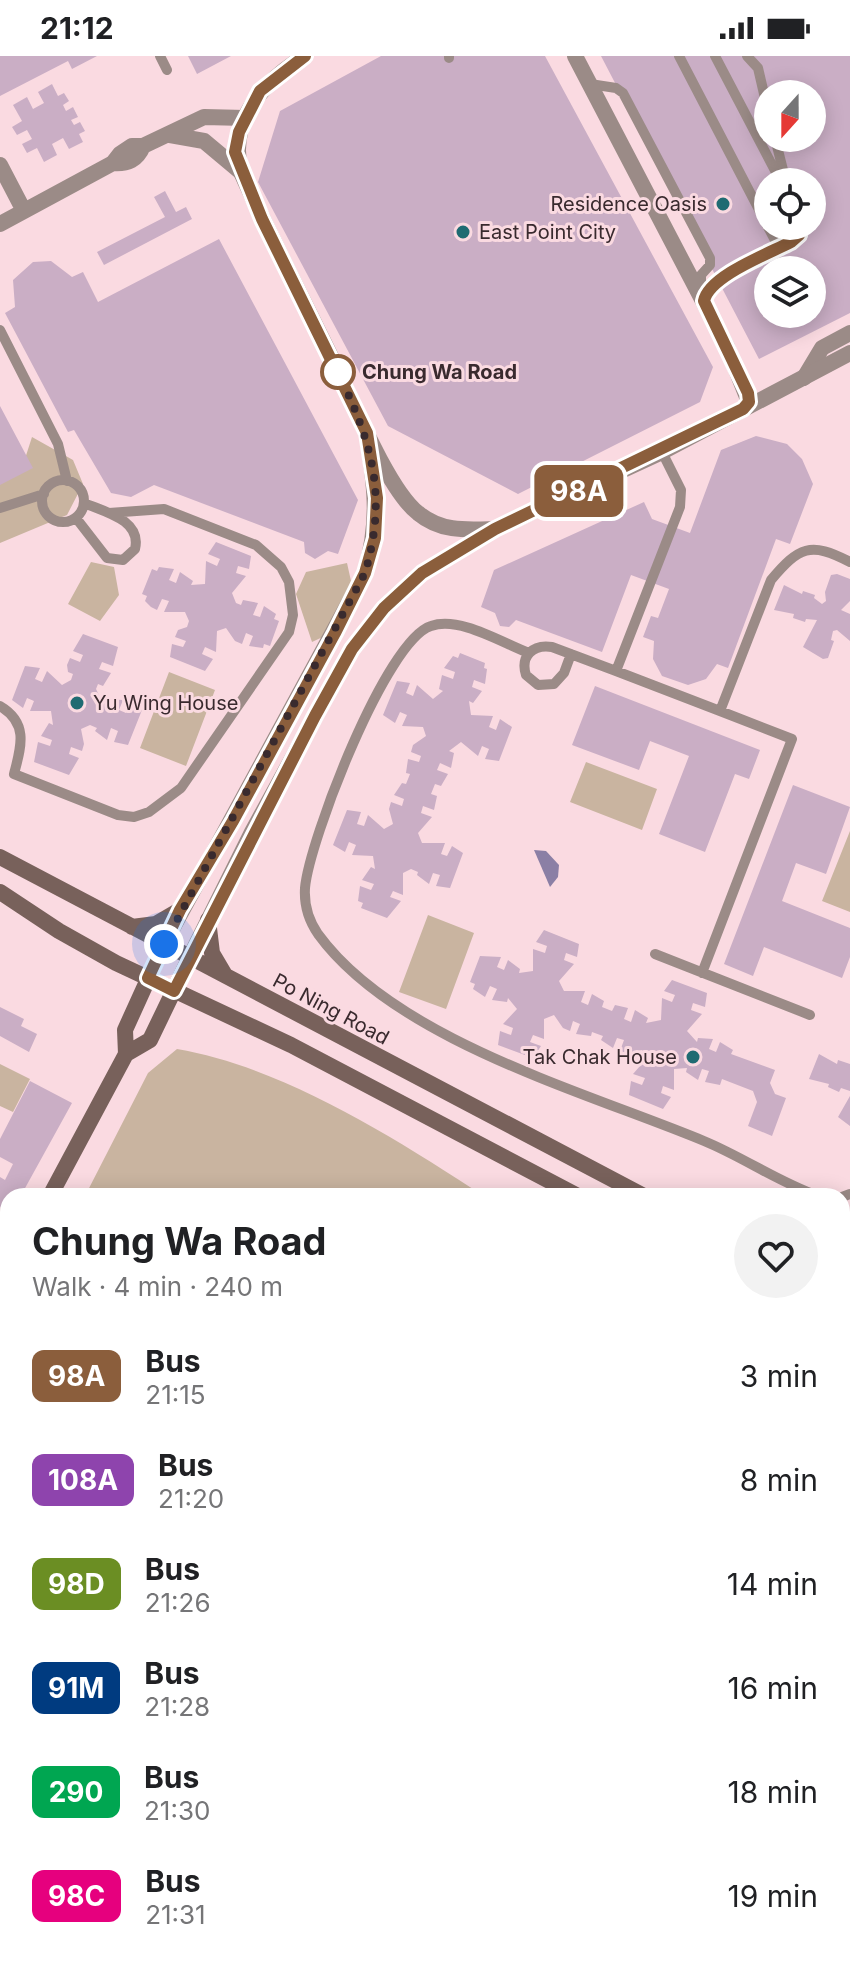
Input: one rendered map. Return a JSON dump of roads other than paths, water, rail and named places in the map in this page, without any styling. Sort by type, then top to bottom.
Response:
[{"type":"main road","name":"Po Ning Road","points":[[0,857],[629,1188]]},
{"type":"main road","points":[[0,892],[59,931],[148,978],[291,1045],[563,1188]]},
{"type":"main road","points":[[130,927],[156,924],[180,910]]},
{"type":"main road","points":[[208,920],[212,953],[225,975]]},
{"type":"main road","points":[[54,1188],[126,1054],[125,1030],[164,944]]},
{"type":"main road","points":[[126,1054],[150,1040],[190,957]]},
{"type":"main road","points":[[162,1018],[183,1008],[205,1005]]},
{"type":"street","points":[[305,56],[271,80],[245,118],[235,152],[241,172],[367,433],[415,512],[434,524],[457,530],[495,529]]},
{"type":"street","points":[[575,56],[704,301],[748,393],[749,402],[743,409]]},
{"type":"street","points":[[0,224],[113,163],[126,164],[139,156],[143,146],[204,117],[245,118]]},
{"type":"street","points":[[164,135],[189,136],[204,141],[241,172]]},
{"type":"street","points":[[0,165],[24,211]]},
{"type":"street","points":[[804,378],[822,348],[850,333]]},
{"type":"street","points":[[190,957],[352,649],[384,608],[422,573],[495,529],[662,452],[850,353]]},
{"type":"street","points":[[164,944],[365,573],[375,538],[377,498],[367,433]]},
{"type":"lane","points":[[160,56],[167,70]]},
{"type":"lane","points":[[679,56],[779,248]]},
{"type":"lane","points":[[715,56],[775,168]]},
{"type":"lane","points":[[747,56],[758,68],[761,80]]},
{"type":"lane","points":[[590,84],[616,88],[623,93],[701,240],[710,258],[699,283],[704,301]]},
{"type":"lane","points":[[704,301],[712,284],[791,240]]},
{"type":"lane","points":[[0,330],[58,444],[67,481]]},
{"type":"lane","points":[[616,671],[680,507],[681,490],[662,452]]},
{"type":"lane","points":[[0,508],[44,494],[54,483],[67,481],[78,487],[84,503],[131,526],[136,537],[132,552],[119,561],[100,554],[76,518]]},
{"type":"lane","points":[[44,494],[43,507],[51,518],[63,522],[76,518],[84,503]]},
{"type":"lane","points":[[0,706],[15,718],[22,737],[14,774],[118,815],[142,815],[181,788],[281,647],[291,624],[293,598],[285,574],[270,554],[256,545],[164,509],[109,513]]},
{"type":"lane","points":[[720,711],[771,580],[782,566],[794,553],[811,548],[832,552],[850,562]]},
{"type":"lane","points":[[529,653],[447,624],[422,629],[400,653],[359,731],[316,847],[306,885],[312,922],[346,965],[443,1032],[581,1095],[704,1141],[801,1188]]},
{"type":"lane","points":[[571,654],[560,680],[546,686],[531,681],[526,675],[524,668],[529,653],[543,645],[571,654],[792,739],[702,973]]},
{"type":"lane","points":[[655,954],[810,1015]]},
{"type":"place","name":"Residence Oasis","points":[[723,204]]},
{"type":"place","name":"East Point City","points":[[463,232]]},
{"type":"place","name":"Chung Wa Road","points":[[338,372]]},
{"type":"place","name":"Yu Wing House","points":[[77,703]]},
{"type":"place","name":"Tak Chak House","points":[[693,1057]]}]
